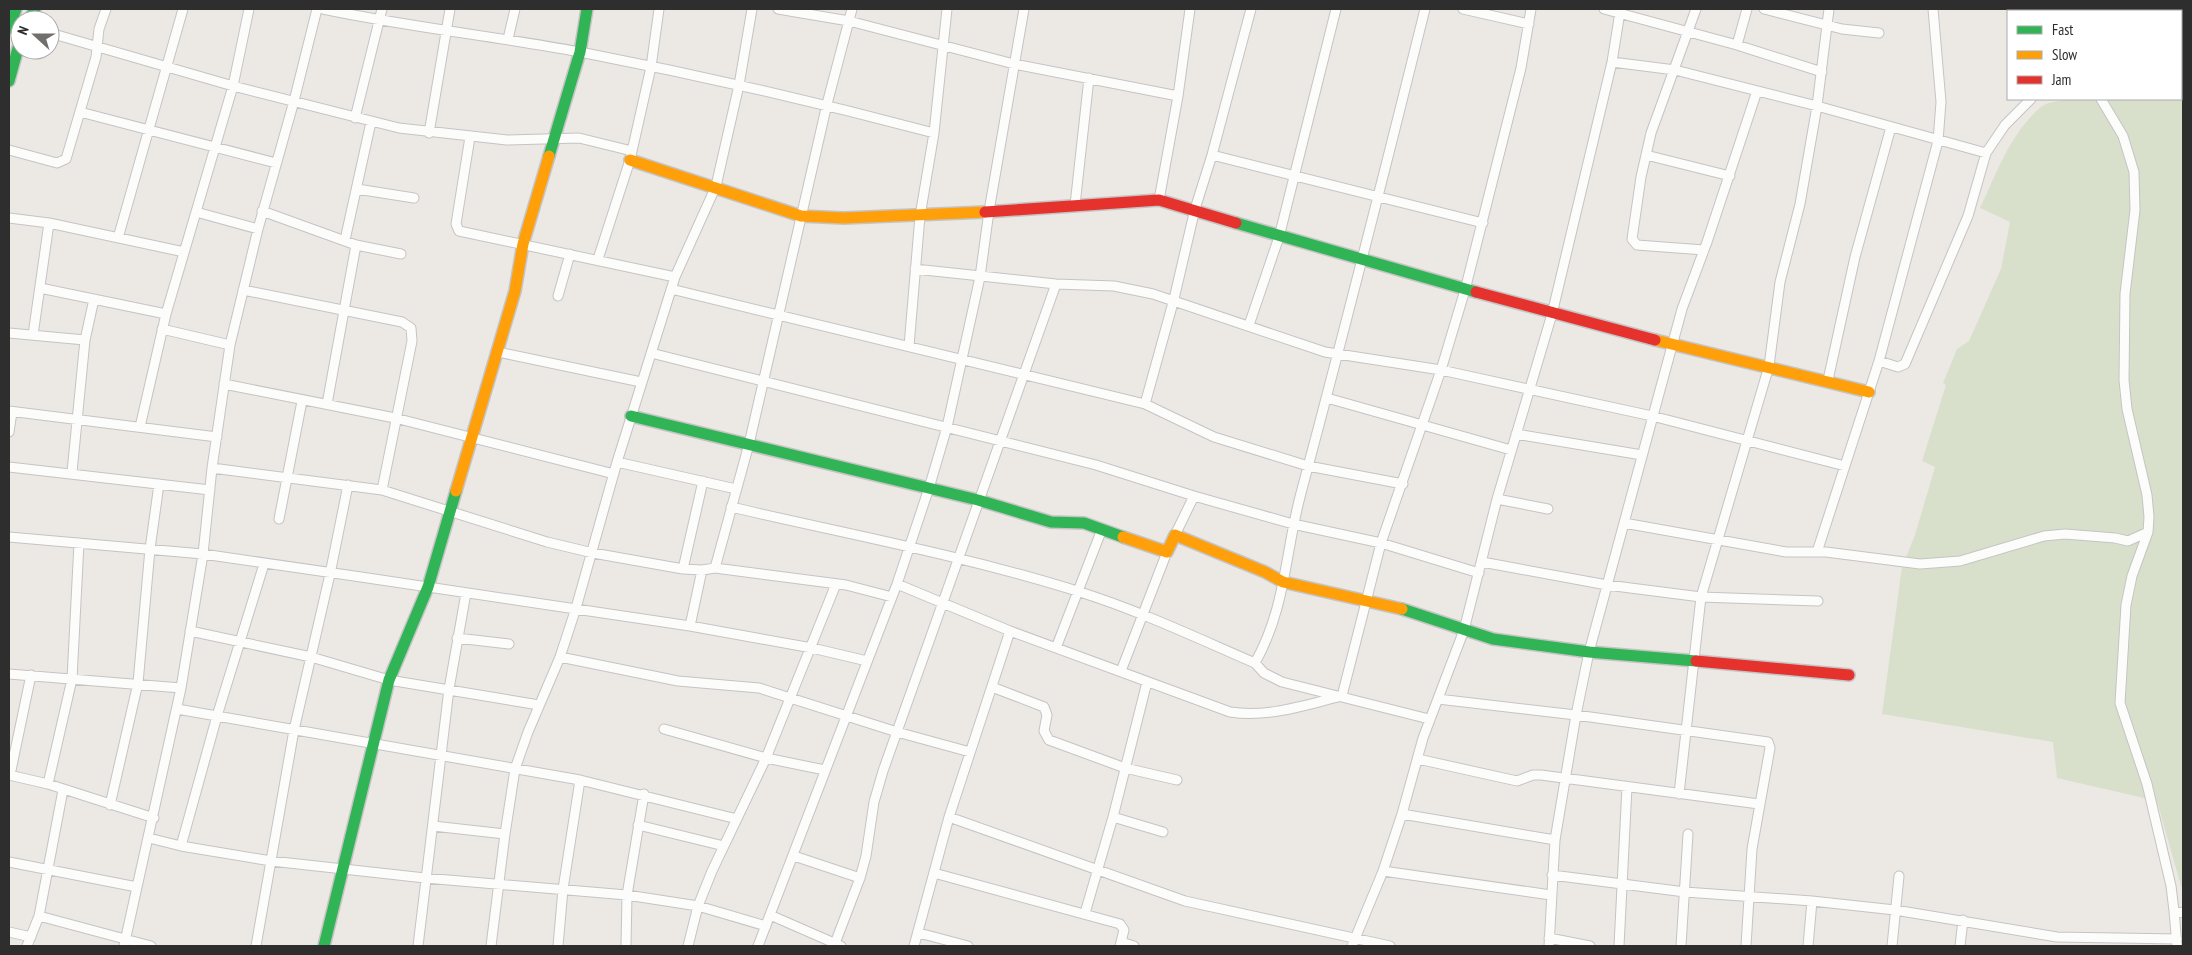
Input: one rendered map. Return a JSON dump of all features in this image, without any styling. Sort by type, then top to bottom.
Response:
[{"type":"street","points":[[9,28],[16,9]]},
{"type":"street","points":[[9,150],[57,163],[64,162],[80,112],[98,46],[99,29],[106,9]]},
{"type":"street","points":[[118,238],[183,9]]},
{"type":"street","points":[[140,427],[166,314],[233,86],[249,9]]},
{"type":"street","points":[[125,943],[154,818],[181,688],[203,554],[212,468],[230,345],[262,212],[294,101],[317,9]]},
{"type":"street","points":[[323,9],[380,21],[446,32],[508,39],[580,52],[827,104],[934,133]]},
{"type":"street","points":[[355,118],[382,9]]},
{"type":"street","points":[[429,133],[450,9]]},
{"type":"street","points":[[508,39],[515,9]]},
{"type":"street","points":[[324,946],[372,742],[389,680],[428,587],[498,352],[515,291],[523,244],[580,52],[587,9]]},
{"type":"street","points":[[598,259],[631,156],[651,67],[660,9]]},
{"type":"street","points":[[491,946],[515,769],[539,705],[560,657],[576,608],[641,382],[671,288],[716,186],[752,9]]},
{"type":"street","points":[[778,9],[849,21],[1014,64],[1178,96]]},
{"type":"street","points":[[715,568],[749,444],[827,104],[852,9]]},
{"type":"street","points":[[909,346],[920,216],[934,133],[947,9]]},
{"type":"street","points":[[758,946],[897,584],[947,427],[980,277],[989,211],[1024,9]]},
{"type":"street","points":[[1159,200],[1178,96],[1190,9]]},
{"type":"street","points":[[1145,404],[1174,299],[1195,209],[1212,155],[1251,9]]},
{"type":"street","points":[[1249,326],[1279,237],[1336,9]]},
{"type":"street","points":[[1255,663],[1274,624],[1293,524],[1363,261],[1425,9]]},
{"type":"street","points":[[1463,9],[1529,24]]},
{"type":"street","points":[[1342,696],[1382,543],[1423,425],[1466,290],[1520,68],[1531,9]]},
{"type":"street","points":[[1604,9],[1737,45],[1822,72]]},
{"type":"street","points":[[1696,9],[1651,133],[1632,233],[1632,242],[1638,245],[1704,250]]},
{"type":"street","points":[[1737,45],[1747,9]]},
{"type":"street","points":[[1764,9],[1828,26],[1879,33]]},
{"type":"street","points":[[1679,794],[1692,663],[1701,597],[1716,540],[1769,366],[1780,282],[1800,204],[1817,106],[1829,9]]},
{"type":"street","points":[[1817,552],[1879,361],[1938,141],[1941,102],[1933,9]]},
{"type":"street","points":[[1354,943],[1384,871],[1429,719],[1464,630],[1497,499],[1552,314],[1612,62],[1620,12]]},
{"type":"street","points":[[60,36],[233,86],[371,122],[429,133],[470,137],[533,141],[554,138],[579,138],[801,216],[844,218],[920,216],[1075,204],[1159,200],[1195,209],[1279,237],[1552,314],[1671,345],[1828,380],[1869,392]]},
{"type":"street","points":[[9,81],[15,60]]},
{"type":"street","points":[[1612,62],[1675,70],[1817,106],[1986,153]]},
{"type":"street","points":[[1075,204],[1089,78]]},
{"type":"street","points":[[1590,946],[1549,942],[1555,840],[1576,715],[1589,652],[1671,345],[1730,176],[1757,91]]},
{"type":"street","points":[[1879,361],[1898,367],[1906,364],[1968,216],[1986,153],[2005,125],[2030,100]]},
{"type":"street","points":[[1552,874],[1685,892],[1812,901],[1895,910],[2064,937],[2177,943],[2179,912],[2146,784],[2120,703],[2126,605],[2132,576],[2148,532],[2147,495],[2127,408],[2124,380],[2125,294],[2135,210],[2134,172],[2124,136],[2102,100]]},
{"type":"street","points":[[80,112],[148,128],[276,163]]},
{"type":"street","points":[[345,240],[371,122]]},
{"type":"street","points":[[1828,380],[1855,257],[1891,127]]},
{"type":"street","points":[[470,137],[456,228],[470,235],[598,259],[675,277]]},
{"type":"street","points":[[1212,155],[1483,223]]},
{"type":"street","points":[[1646,155],[1730,176]]},
{"type":"street","points":[[357,189],[414,198]]},
{"type":"street","points":[[196,212],[258,229]]},
{"type":"street","points":[[262,212],[356,244],[401,254]]},
{"type":"street","points":[[9,218],[48,224],[184,252]]},
{"type":"street","points":[[33,335],[48,224]]},
{"type":"street","points":[[328,404],[356,244]]},
{"type":"street","points":[[558,296],[570,254]]},
{"type":"street","points":[[915,269],[1056,284],[1114,286],[1174,299],[1314,349],[1338,355],[1441,370],[1528,391],[1652,416],[1845,466]]},
{"type":"street","points":[[770,915],[837,945],[860,878],[866,856],[874,802],[897,732],[1056,284]]},
{"type":"street","points":[[40,288],[166,314]]},
{"type":"street","points":[[671,288],[779,316],[1145,404],[1214,437],[1308,466],[1403,484]]},
{"type":"street","points":[[243,290],[402,322],[411,328],[412,341],[382,490]]},
{"type":"street","points":[[72,472],[75,419],[85,340],[94,298]]},
{"type":"street","points":[[162,329],[230,345]]},
{"type":"street","points":[[9,332],[85,340]]},
{"type":"street","points":[[498,352],[641,382]]},
{"type":"street","points":[[651,353],[1096,465],[1194,496],[1293,524],[1382,543],[1479,573]]},
{"type":"street","points":[[224,384],[395,418],[471,439],[614,474]]},
{"type":"street","points":[[1327,398],[1511,450]]},
{"type":"street","points":[[280,519],[302,401]]},
{"type":"street","points":[[9,432],[10,412],[217,437]]},
{"type":"street","points":[[631,416],[978,500],[1051,522],[1084,523],[1167,552]]},
{"type":"street","points":[[1516,434],[1642,455]]},
{"type":"street","points":[[618,462],[736,489]]},
{"type":"street","points":[[9,467],[72,472],[210,490]]},
{"type":"street","points":[[212,468],[382,490],[509,531],[593,553],[683,569],[702,570],[715,568],[836,584],[892,597]]},
{"type":"street","points":[[683,569],[703,481]]},
{"type":"street","points":[[110,804],[138,683],[150,549],[159,484]]},
{"type":"street","points":[[256,946],[294,730],[330,574],[348,485]]},
{"type":"street","points":[[1121,671],[1167,552],[1194,496]]},
{"type":"street","points":[[1497,499],[1548,509]]},
{"type":"street","points":[[731,507],[958,559],[1079,592],[1142,614],[1255,663],[1264,673],[1276,680],[1429,719]]},
{"type":"street","points":[[1624,523],[1786,552],[1817,552],[1902,562],[1939,564],[1983,555],[2044,536],[2066,534],[2115,538],[2128,541],[2148,532]]},
{"type":"street","points":[[1056,648],[1102,529]]},
{"type":"street","points":[[1175,535],[1265,572],[1283,582],[1408,610],[1488,638],[1589,652],[1692,663],[1849,675]]},
{"type":"street","points":[[9,537],[203,554],[690,626],[867,660]]},
{"type":"street","points":[[48,784],[72,679],[79,543]]},
{"type":"street","points":[[1482,562],[1607,585],[1701,597],[1818,601]]},
{"type":"street","points":[[181,846],[217,716],[264,564]]},
{"type":"street","points":[[690,626],[702,570]]},
{"type":"street","points":[[688,946],[698,906],[766,758],[789,697],[812,648],[836,584]]},
{"type":"street","points":[[897,584],[1010,631],[1121,671],[1219,710],[1242,714],[1277,712],[1342,696]]},
{"type":"street","points":[[418,946],[448,689],[456,638],[466,593]]},
{"type":"street","points":[[190,631],[311,657],[389,680],[539,705]]},
{"type":"street","points":[[914,946],[949,817],[1010,631]]},
{"type":"street","points":[[456,638],[509,644]]},
{"type":"street","points":[[560,657],[678,681],[759,688],[897,732],[970,752]]},
{"type":"street","points":[[9,674],[181,688]]},
{"type":"street","points":[[31,675],[10,775],[48,784],[154,818]]},
{"type":"street","points":[[1085,913],[1113,817],[1146,682]]},
{"type":"street","points":[[992,687],[1044,707],[1048,715],[1044,731],[1049,740],[1125,768],[1177,780]]},
{"type":"street","points":[[1438,699],[1576,715],[1686,732],[1756,739],[1769,743],[1768,763],[1752,849],[1746,946]]},
{"type":"street","points":[[177,709],[580,780],[644,794],[737,819]]},
{"type":"street","points":[[664,729],[766,758],[826,770]]},
{"type":"street","points":[[1418,759],[1516,781],[1536,774],[1759,804]]},
{"type":"street","points":[[558,946],[563,889],[580,780]]},
{"type":"street","points":[[1619,946],[1628,787]]},
{"type":"street","points":[[26,946],[39,916],[63,790]]},
{"type":"street","points":[[626,946],[627,895],[644,794]]},
{"type":"street","points":[[1402,814],[1555,840]]},
{"type":"street","points":[[949,817],[1185,901],[1354,943],[1390,946]]},
{"type":"street","points":[[1113,817],[1163,832]]},
{"type":"street","points":[[638,825],[724,846]]},
{"type":"street","points":[[433,826],[505,834]]},
{"type":"street","points":[[1681,946],[1688,834]]},
{"type":"street","points":[[149,838],[181,846],[271,861],[425,878],[627,895],[698,906],[766,926]]},
{"type":"street","points":[[794,856],[860,878]]},
{"type":"street","points":[[9,862],[137,887]]},
{"type":"street","points":[[1384,871],[1551,895]]},
{"type":"street","points":[[934,873],[1120,924],[1124,930],[1121,944],[1134,946]]},
{"type":"street","points":[[1892,946],[1899,876]]},
{"type":"street","points":[[1808,946],[1812,901]]},
{"type":"street","points":[[39,916],[125,943],[151,946]]},
{"type":"street","points":[[1960,946],[1963,920]]},
{"type":"street","points":[[9,932],[31,937]]},
{"type":"street","points":[[919,933],[968,946]]},
{"type":"green space","points":[[2182,54],[2183,887],[2181,886],[2157,801],[2057,778],[2053,742],[1882,714],[1902,567],[1915,535],[1935,467],[1922,461],[1946,385],[1943,383],[1957,349],[1969,341],[2001,269],[2010,222],[1980,208],[2005,154],[2030,117],[2041,107],[2066,100],[2182,100]]},
{"type":"traffic: fast","points":[[9,28],[16,9]]},
{"type":"traffic: fast","points":[[549,156],[580,52],[587,9]]},
{"type":"traffic: fast","points":[[9,81],[15,60]]},
{"type":"traffic: fast","points":[[1236,223],[1476,292]]},
{"type":"traffic: fast","points":[[631,416],[978,500],[1051,522],[1084,523],[1123,537]]},
{"type":"traffic: fast","points":[[324,946],[389,680],[428,587],[456,491]]},
{"type":"traffic: fast","points":[[1402,609],[1493,639],[1589,652],[1696,661]]},
{"type":"traffic: slow","points":[[456,491],[515,291],[523,244],[549,156]]},
{"type":"traffic: slow","points":[[630,160],[801,216],[844,218],[985,212]]},
{"type":"traffic: slow","points":[[1655,340],[1869,392]]},
{"type":"traffic: slow","points":[[1123,537],[1167,552],[1175,535],[1265,572],[1283,582],[1402,609]]},
{"type":"traffic: jam","points":[[985,212],[1159,200],[1236,223]]},
{"type":"traffic: jam","points":[[1476,292],[1655,340]]},
{"type":"traffic: jam","points":[[1696,661],[1849,675]]}]
